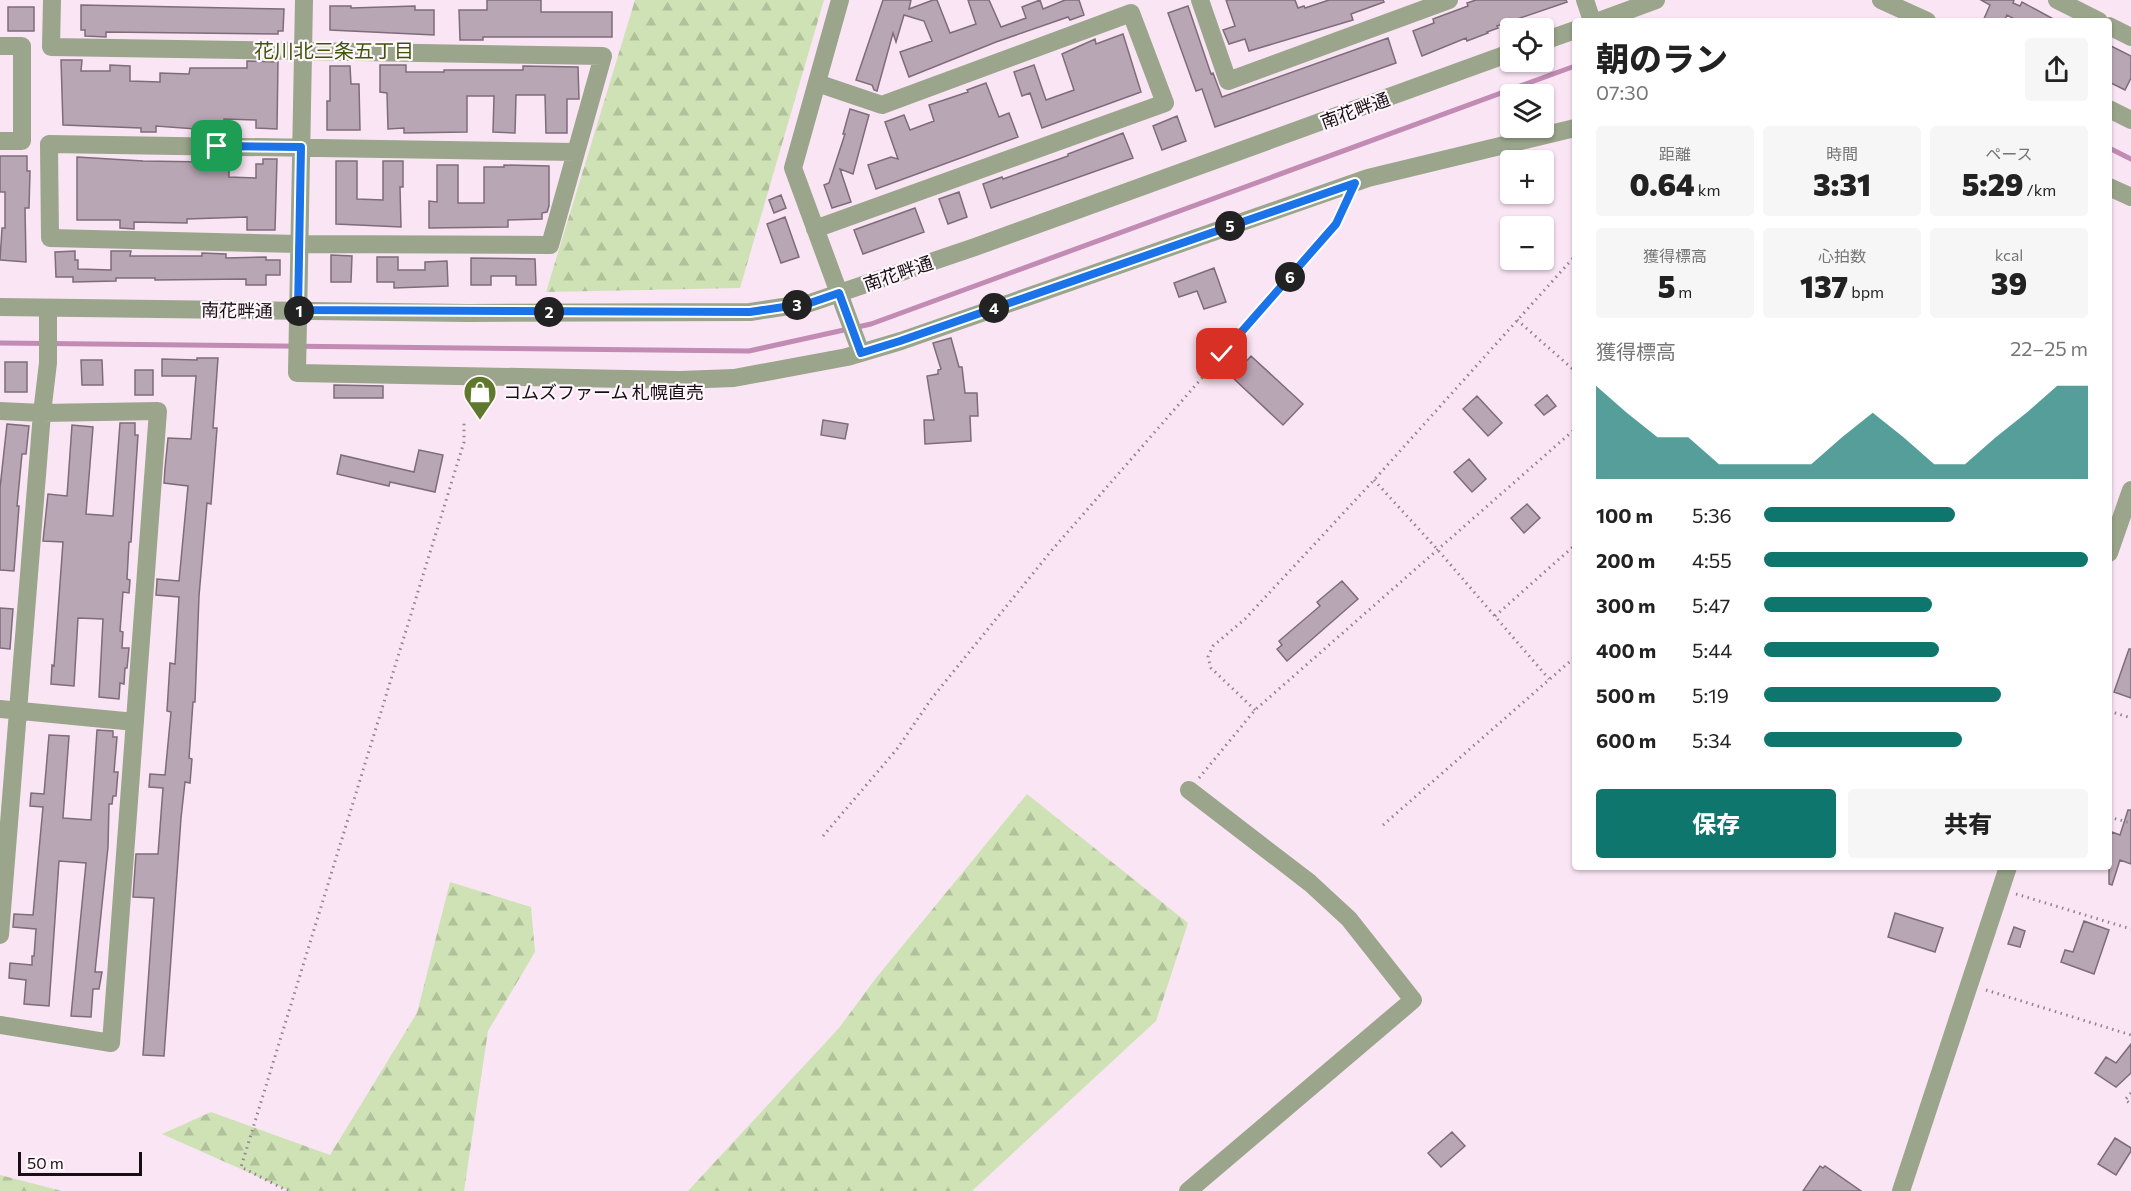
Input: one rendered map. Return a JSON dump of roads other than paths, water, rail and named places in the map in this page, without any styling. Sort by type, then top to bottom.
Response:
[{"type":"street","points":[[52,0],[51,47],[603,56],[550,245],[300,244],[50,238],[49,144],[576,152]]},
{"type":"street","points":[[304,0],[297,373],[680,380],[734,378],[858,346],[900,341],[1355,183],[1417,165],[1572,129]]},
{"type":"street","points":[[840,0],[793,168],[858,346]]},
{"type":"street","points":[[1200,0],[1228,81],[1449,0]]},
{"type":"street","points":[[1585,0],[1591,18]]},
{"type":"street","points":[[1607,18],[1656,0]]},
{"type":"street","points":[[2057,0],[2092,12]]},
{"type":"street","points":[[1890,1],[1921,18]]},
{"type":"street","points":[[815,229],[1165,103],[1131,13],[882,105],[817,83]]},
{"type":"street","points":[[2112,28],[2131,37]]},
{"type":"street","points":[[1554,37],[1572,31]]},
{"type":"street","points":[[0,46],[22,46],[22,141],[0,141]]},
{"type":"street","name":"南花畔通","points":[[0,307],[750,312],[810,303],[975,247],[1500,57]]},
{"type":"street","points":[[2112,110],[2131,120]]},
{"type":"street","points":[[2112,189],[2131,197]]},
{"type":"street","points":[[0,935],[9,709],[48,363],[48,308]]},
{"type":"street","points":[[0,411],[158,411],[111,1043],[0,1025]]},
{"type":"street","points":[[2112,544],[2131,490]]},
{"type":"street","points":[[9,709],[135,722]]},
{"type":"street","points":[[1188,1191],[1413,1000],[1349,919],[1310,883],[1189,790]]},
{"type":"street","points":[[1901,1191],[2007,870]]},
{"type":"waterway","points":[[0,343],[749,351],[871,324],[1572,67]]},
{"type":"waterway","points":[[2112,150],[2131,159]]},
{"type":"place","name":"コムズファーム 札幌直売","points":[[480,421]]},
{"type":"district","name":"花川北三条五丁目","points":[[334,50]]}]
